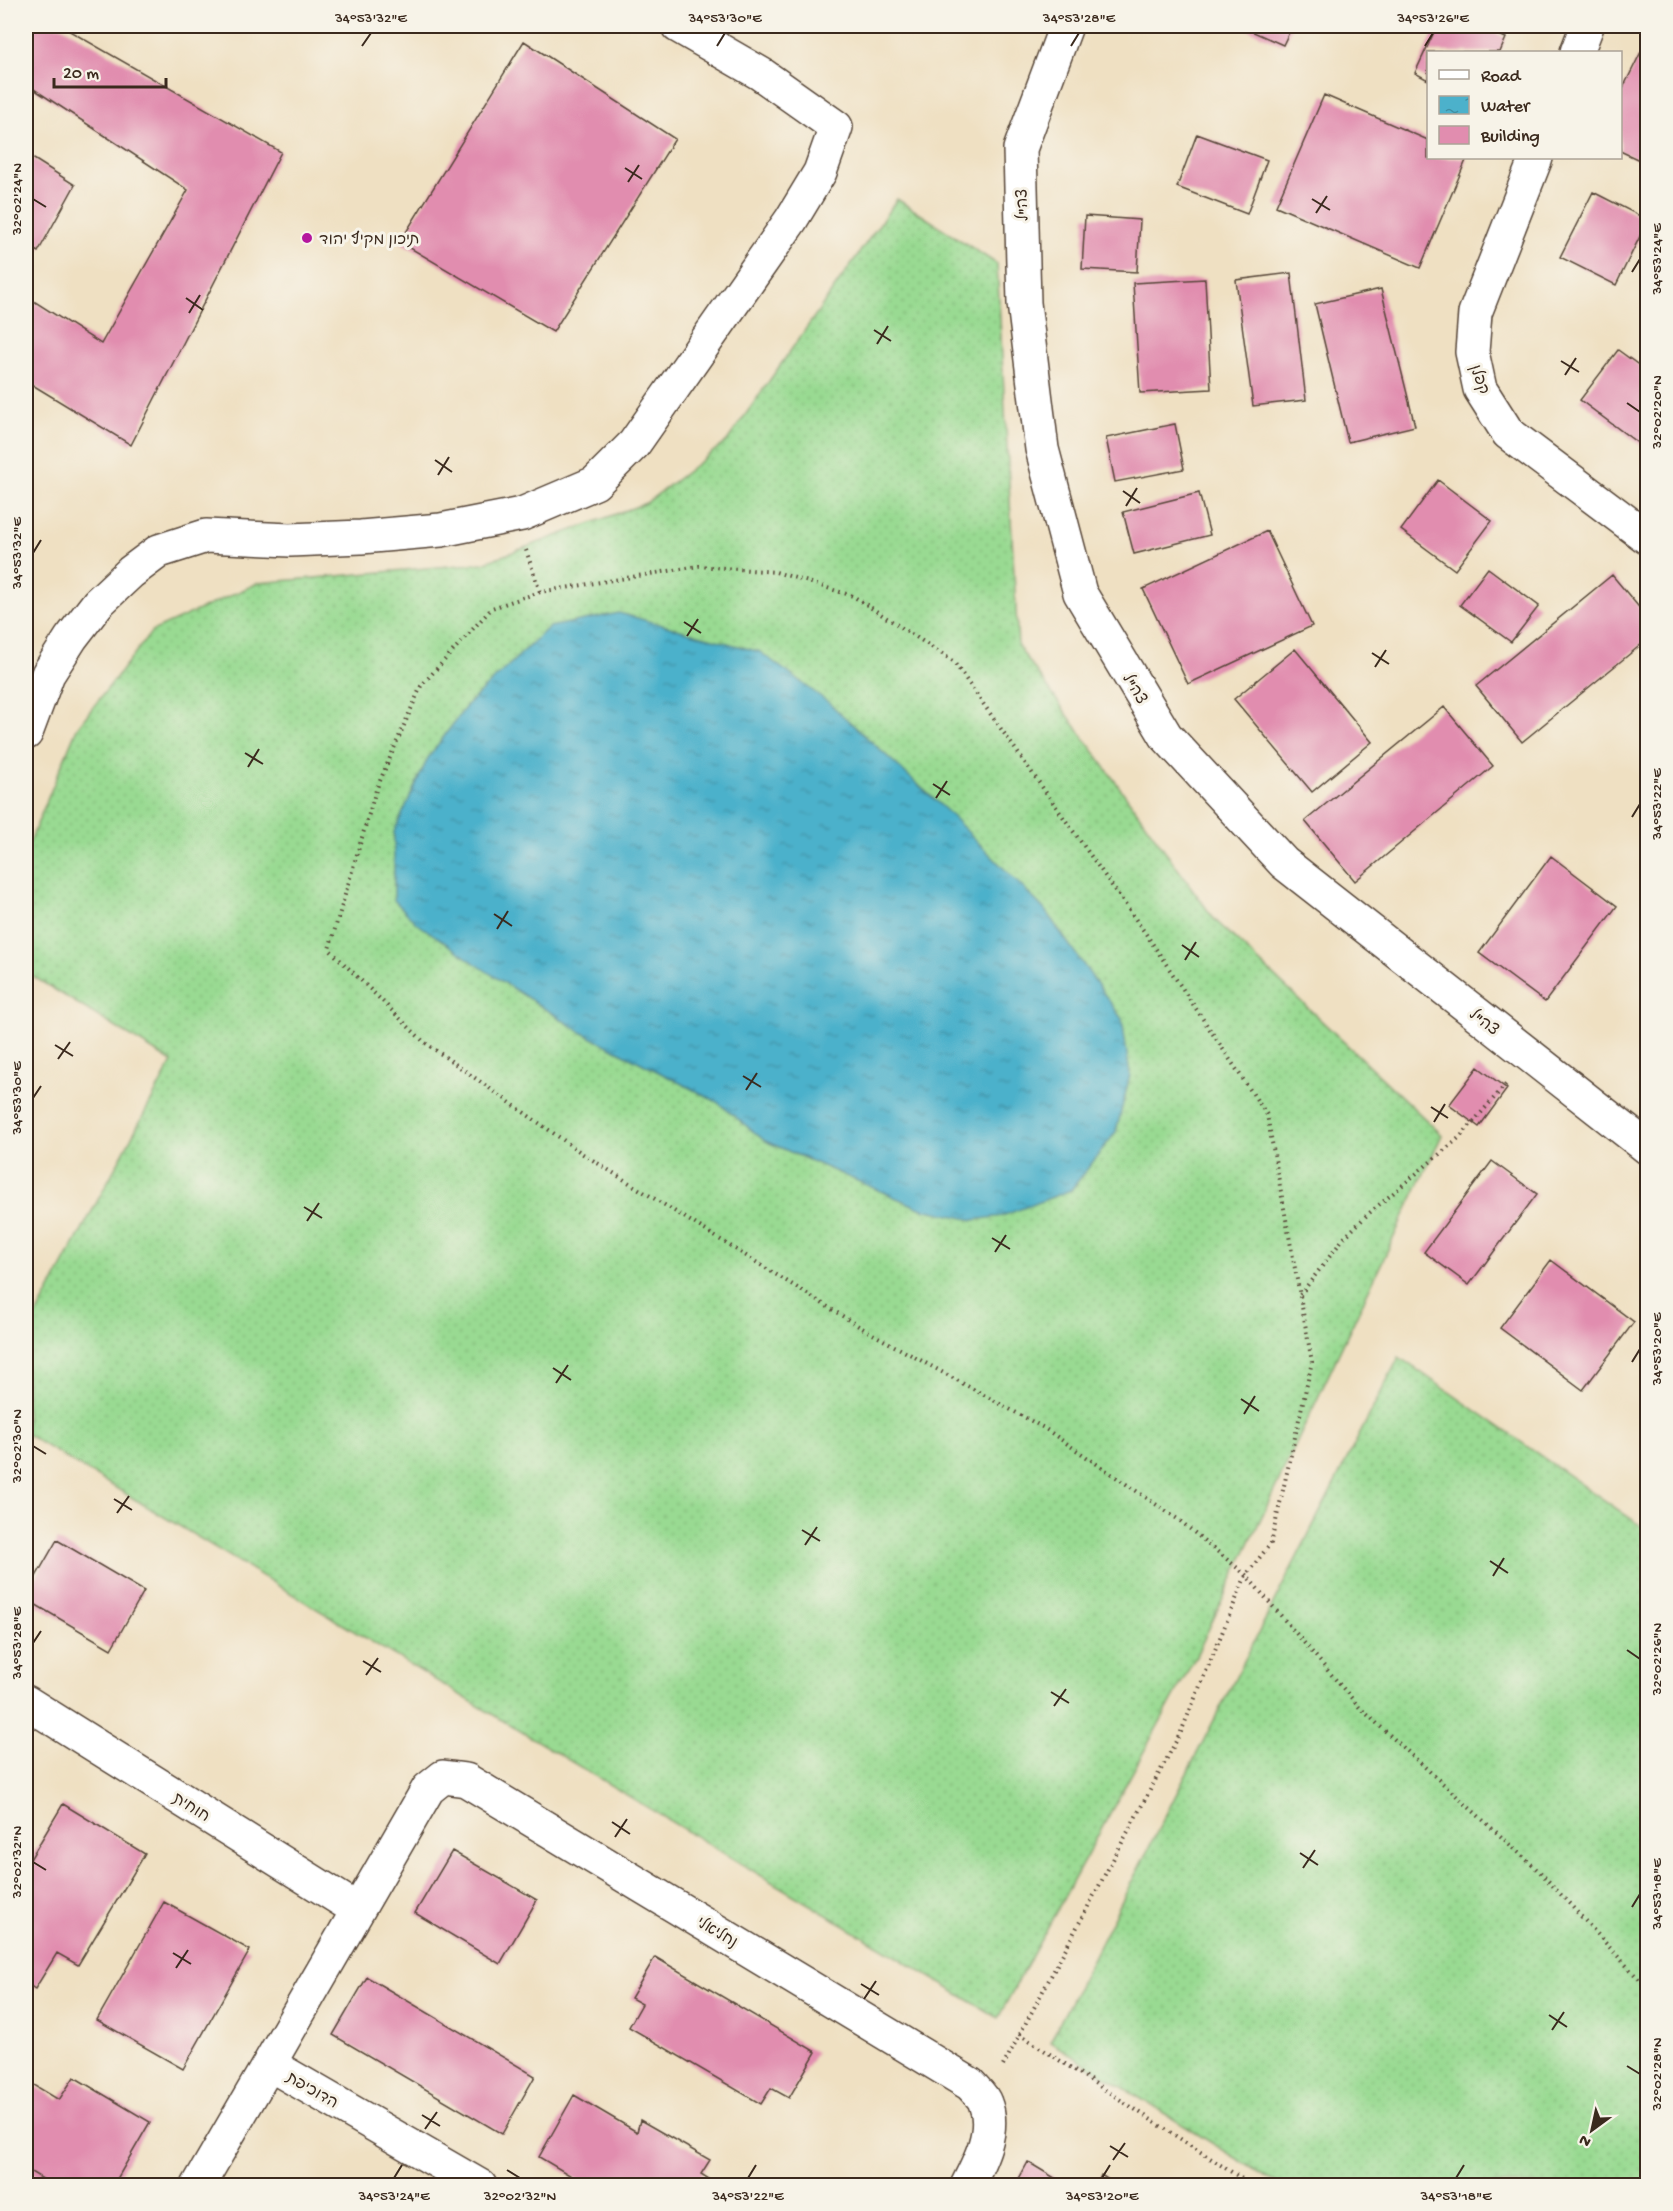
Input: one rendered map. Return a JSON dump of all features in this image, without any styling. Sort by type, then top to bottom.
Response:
[{"type":"street","points":[[26,733],[48,674],[71,638],[98,603],[131,572],[159,551],[206,536],[290,540],[361,537],[441,530],[515,516],[595,483],[634,444],[791,220],[820,172],[836,127],[761,74],[678,26]]},
{"type":"street","name":"צה\"ל","points":[[1066,26],[1020,149],[1024,303],[1042,449],[1080,593],[1166,736],[1284,863],[1647,1148]]},
{"type":"street","points":[[1577,51],[1587,26]]},
{"type":"street","name":"קפלן","points":[[1536,159],[1475,313],[1472,352],[1480,389],[1508,433],[1647,538]]},
{"type":"street","name":"חוחית","points":[[26,1702],[358,1910]]},
{"type":"street","name":"נחליאלי","points":[[358,1910],[428,1789],[443,1777],[466,1780],[941,2065],[970,2084],[985,2102]]},
{"type":"street","points":[[269,2064],[358,1910]]},
{"type":"street","name":"הדוכיפת","points":[[198,2186],[269,2064],[480,2186]]},
{"type":"street","points":[[967,2186],[978,2166],[989,2130],[985,2102]]},
{"type":"path","points":[[515,516],[540,591]]},
{"type":"path","points":[[985,2102],[1181,1732],[1246,1575],[1271,1544],[1312,1362],[1267,1114],[1146,934],[953,661],[853,596],[776,572],[699,566],[540,591],[492,608],[421,686],[376,790],[329,949],[424,1042],[583,1154],[860,1327],[1044,1428],[1179,1520],[1246,1575],[1360,1708],[1541,1873],[1647,1989]]},
{"type":"path","points":[[1300,1296],[1343,1239],[1366,1215],[1460,1137],[1531,1057]]},
{"type":"path","points":[[1019,2034],[1253,2186]]},
{"type":"green space","points":[[897,199],[997,264],[1018,646],[1214,919],[1442,1135],[1195,1658],[998,2018],[26,1434],[26,1334],[172,1062],[26,972],[26,851],[77,728],[152,631],[258,583],[483,563],[646,503],[727,441]]},
{"type":"green space","points":[[1399,1357],[1647,1530],[1647,2185],[1279,2185],[1050,2042]]},
{"type":"water","points":[[619,613],[760,652],[828,702],[947,811],[1044,909],[1122,1019],[1130,1075],[1116,1132],[1071,1190],[1002,1216],[974,1220],[922,1209],[765,1141],[717,1102],[581,1032],[489,973],[415,922],[394,900],[394,832],[428,758],[467,705],[549,627]]},
{"type":"building","points":[[26,26],[61,26],[281,152],[131,445],[26,381],[26,296],[101,344],[188,190],[26,84]]},
{"type":"building","points":[[1240,26],[1292,26],[1283,45]]},
{"type":"building","points":[[1437,26],[1478,26],[1506,38],[1500,51],[1427,51],[1427,79],[1415,73]]},
{"type":"building","points":[[1648,38],[1648,164],[1622,152],[1622,90]]},
{"type":"building","points":[[524,41],[675,139],[553,332],[400,242]]},
{"type":"building","points":[[1324,95],[1427,140],[1427,159],[1467,159],[1420,268],[1276,206]]},
{"type":"building","points":[[1197,134],[1267,160],[1247,214],[1177,187]]},
{"type":"building","points":[[26,154],[75,185],[38,252],[26,245]]},
{"type":"building","points":[[1593,192],[1648,220],[1616,285],[1560,257]]},
{"type":"building","points":[[1085,216],[1140,220],[1137,272],[1082,269]]},
{"type":"building","points":[[1291,273],[1306,400],[1253,406],[1236,280]]},
{"type":"building","points":[[1205,279],[1211,389],[1140,393],[1133,283]]},
{"type":"building","points":[[1381,289],[1415,426],[1348,442],[1315,304]]},
{"type":"building","points":[[1618,350],[1648,372],[1648,441],[1643,447],[1580,400]]},
{"type":"building","points":[[1175,424],[1184,469],[1115,482],[1106,438]]},
{"type":"building","points":[[1438,480],[1492,521],[1455,570],[1401,530]]},
{"type":"building","points":[[1199,493],[1210,535],[1134,554],[1123,512]]},
{"type":"building","points":[[1267,531],[1312,626],[1188,684],[1143,589]]},
{"type":"building","points":[[1488,568],[1539,606],[1511,642],[1460,605]]},
{"type":"building","points":[[1612,575],[1648,618],[1648,639],[1522,742],[1476,686]]},
{"type":"building","points":[[1295,649],[1372,742],[1312,792],[1234,699]]},
{"type":"building","points":[[1444,707],[1493,766],[1355,881],[1305,821]]},
{"type":"building","points":[[1551,856],[1617,906],[1545,1002],[1479,953]]},
{"type":"building","points":[[1478,1067],[1507,1089],[1479,1127],[1449,1105]]},
{"type":"building","points":[[1492,1161],[1537,1194],[1469,1285],[1424,1252]]},
{"type":"building","points":[[1551,1260],[1634,1322],[1583,1390],[1500,1328]]},
{"type":"building","points":[[57,1540],[144,1591],[111,1649],[26,1599],[26,1594]]},
{"type":"building","points":[[63,1804],[145,1854],[78,1965],[57,1953],[35,1989],[26,1983],[26,1866]]},
{"type":"building","points":[[452,1851],[537,1900],[500,1964],[415,1913]]},
{"type":"building","points":[[164,1902],[250,1950],[183,2069],[97,2020]]},
{"type":"building","points":[[655,1957],[816,2052],[789,2098],[771,2088],[761,2104],[629,2027],[642,2004],[631,1998]]},
{"type":"building","points":[[367,1977],[535,2076],[502,2134],[333,2035]]},
{"type":"building","points":[[74,2077],[150,2122],[113,2186],[54,2186],[26,2169],[26,2080],[59,2100]]},
{"type":"building","points":[[574,2095],[637,2132],[640,2120],[710,2160],[701,2174],[720,2186],[588,2186],[539,2157]]},
{"type":"building","points":[[1028,2162],[1068,2186],[1015,2186]]},
{"type":"building","points":[[1101,2175],[1118,2186],[1096,2186]]},
{"type":"place","name":"תיכון מקיף יהוד","points":[[307,238]]}]
